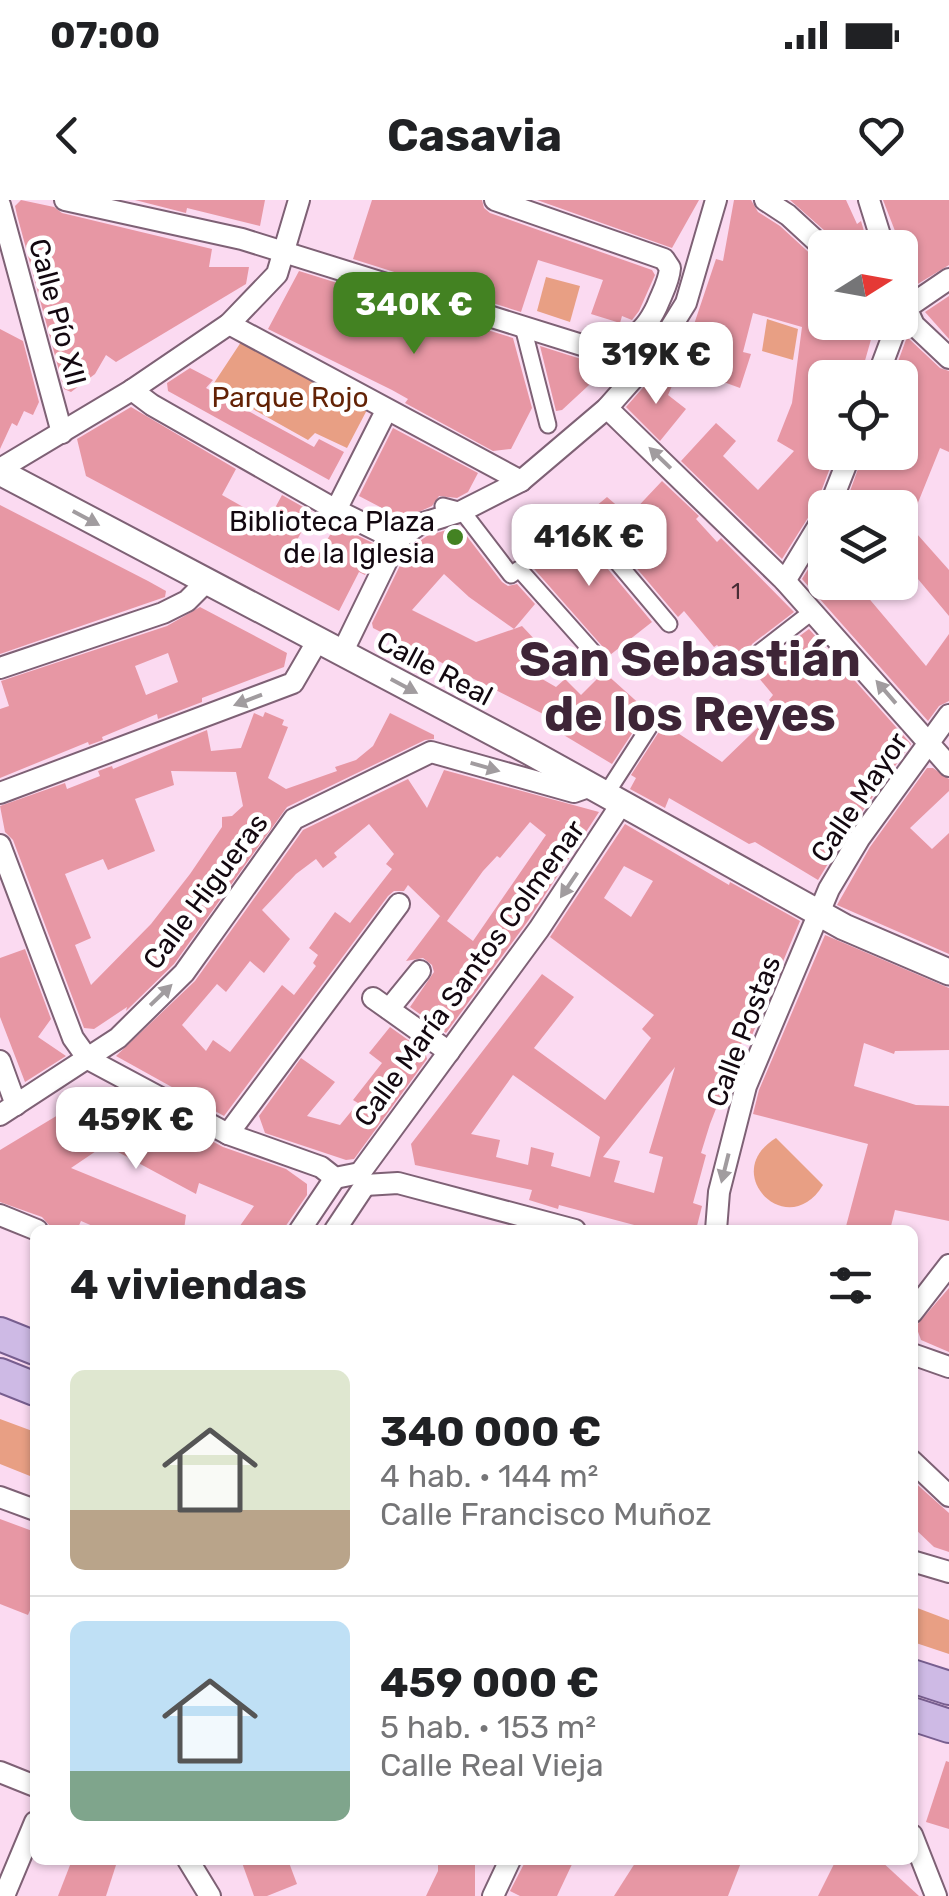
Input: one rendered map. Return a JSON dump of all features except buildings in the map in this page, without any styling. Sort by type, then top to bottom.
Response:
[{"type":"main road","points":[[0,1334],[30,1346]]},
{"type":"main road","points":[[0,1375],[30,1387]]},
{"type":"main road","points":[[918,1678],[949,1688]]},
{"type":"main road","points":[[918,1716],[949,1726]]},
{"type":"street","points":[[66,200],[124,207],[242,239],[585,346],[626,341],[646,327],[669,280],[670,268],[664,259],[495,200]]},
{"type":"street","points":[[0,471],[230,324],[277,274],[299,200]]},
{"type":"street","points":[[342,653],[397,540],[420,524],[521,481],[607,408],[653,356],[686,304],[716,200]]},
{"type":"street","points":[[764,200],[808,233]]},
{"type":"street","points":[[869,200],[878,230]]},
{"type":"street","name":"Calle Pío XII","points":[[0,205],[62,433]]},
{"type":"street","points":[[918,299],[949,278]]},
{"type":"street","points":[[230,324],[521,481]]},
{"type":"street","points":[[522,327],[548,425]]},
{"type":"street","points":[[918,328],[949,358]]},
{"type":"street","points":[[132,390],[336,510],[397,540]]},
{"type":"street","points":[[607,408],[785,582],[949,766]]},
{"type":"street","points":[[336,510],[386,411]]},
{"type":"street","name":"Calle Real","points":[[0,471],[607,794],[819,913],[949,972]]},
{"type":"street","points":[[452,509],[511,575],[519,569],[601,661]]},
{"type":"street","points":[[579,518],[669,624]]},
{"type":"street","points":[[785,582],[808,543]]},
{"type":"street","points":[[0,668],[163,613],[187,601],[206,582]]},
{"type":"street","points":[[760,652],[812,611]]},
{"type":"street","points":[[0,793],[293,683],[318,640]]},
{"type":"street","name":"Calle Mayor","points":[[819,913],[859,839],[949,715]]},
{"type":"street","points":[[607,794],[655,718]]},
{"type":"street","name":"Calle Higueras","points":[[8,1110],[118,1038],[184,973],[294,819],[431,752],[574,792],[607,794]]},
{"type":"street","name":"Calle María Santos Colmenar","points":[[338,1225],[362,1179],[539,929],[607,794]]},
{"type":"street","points":[[0,846],[73,1038],[88,1059],[228,1134],[321,1167],[336,1178],[398,1184],[557,1225]]},
{"type":"street","points":[[228,1134],[399,904]]},
{"type":"street","name":"Calle Postas","points":[[716,1225],[719,1192],[746,1086],[819,913]]},
{"type":"street","points":[[420,971],[381,1004],[449,1052]]},
{"type":"street","points":[[0,1062],[8,1110]]},
{"type":"street","points":[[303,1225],[336,1178]]},
{"type":"street","points":[[0,1216],[30,1227]]},
{"type":"street","points":[[918,1305],[949,1265]]},
{"type":"street","points":[[918,1356],[949,1367]]},
{"type":"street","points":[[918,1466],[948,1493]]},
{"type":"street","points":[[0,1497],[30,1508]]},
{"type":"street","points":[[918,1563],[949,1572]]},
{"type":"street","points":[[0,1772],[30,1784]]},
{"type":"street","points":[[4,1896],[30,1834]]},
{"type":"street","points":[[918,1850],[936,1896]]},
{"type":"street","points":[[191,1865],[210,1896]]},
{"type":"street","points":[[494,1896],[508,1865]]},
{"type":"green space","points":[[546,277],[580,286],[570,322],[537,311]]},
{"type":"green space","points":[[767,319],[798,329],[793,360],[762,351]]},
{"type":"green space","name":"Parque Rojo","points":[[243,339],[368,408],[347,448],[315,433],[308,440],[212,386]]},
{"type":"green space","points":[[776,1138],[823,1185],[809,1201],[793,1207],[777,1205],[756,1184],[754,1168],[760,1152]]},
{"type":"green space","points":[[0,1419],[30,1430],[30,1476],[0,1464]]},
{"type":"green space","points":[[918,1608],[949,1620],[949,1654],[918,1644]]},
{"type":"tunnel","points":[[744,665],[760,652]]},
{"type":"place","name":"Biblioteca Plaza de la Iglesia","points":[[455,537]]},
{"type":"district","name":"San Sebastián de los Reyes","points":[[690,686]]}]
